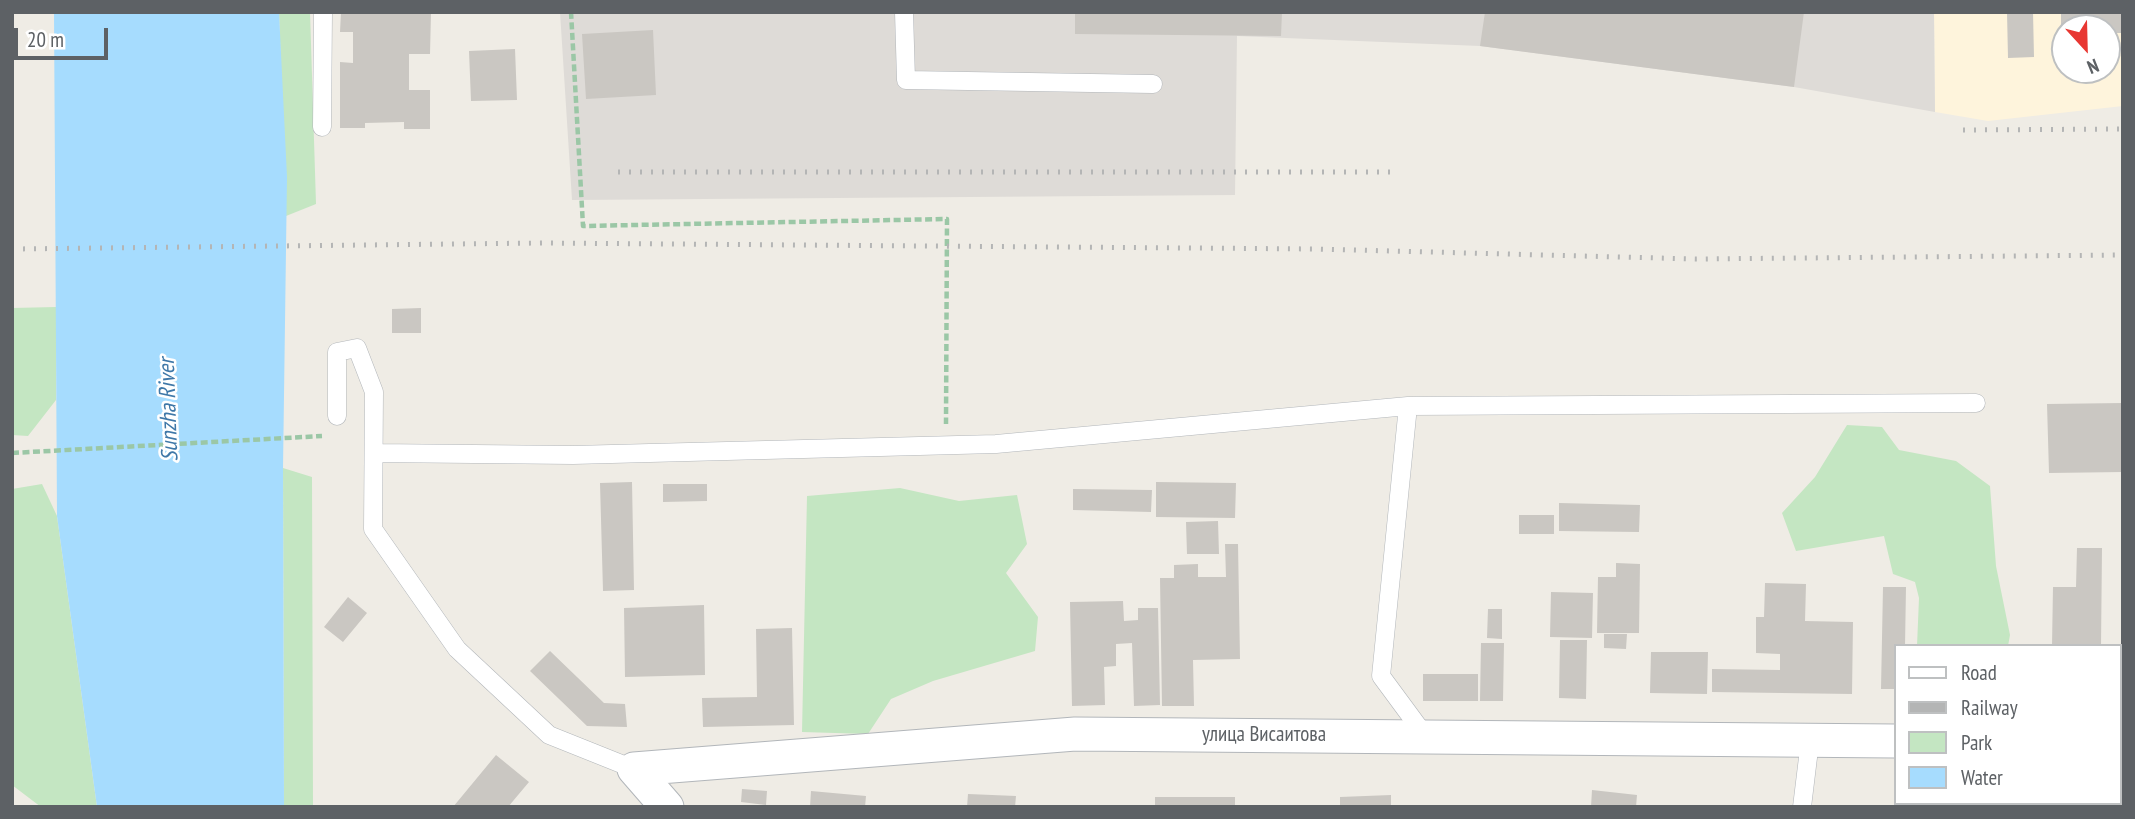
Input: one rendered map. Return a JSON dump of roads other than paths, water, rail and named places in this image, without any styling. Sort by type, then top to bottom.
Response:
[{"type":"street","name":"улица Висаитова","points":[[634,769],[1075,734],[1894,741]]},
{"type":"street","points":[[634,769],[667,807]]},
{"type":"lane","points":[[322,127],[323,12]]},
{"type":"lane","points":[[904,12],[906,80],[1153,84]]},
{"type":"lane","points":[[337,416],[337,352],[357,348],[374,392],[373,529],[457,649],[549,735],[634,769]]},
{"type":"lane","points":[[374,453],[573,455],[996,444],[1408,406],[1976,403]]},
{"type":"lane","points":[[1408,406],[1381,676],[1426,737]]},
{"type":"lane","points":[[1802,807],[1810,741]]},
{"type":"water","name":"Sunzha River","points":[[54,12],[279,12],[287,177],[283,468],[284,807],[97,807],[57,516]]},
{"type":"railway","points":[[1963,130],[2123,129]]},
{"type":"railway","points":[[618,172],[1392,172]]},
{"type":"railway","points":[[12,249],[542,243],[1316,249],[1696,259],[2123,255]]}]
